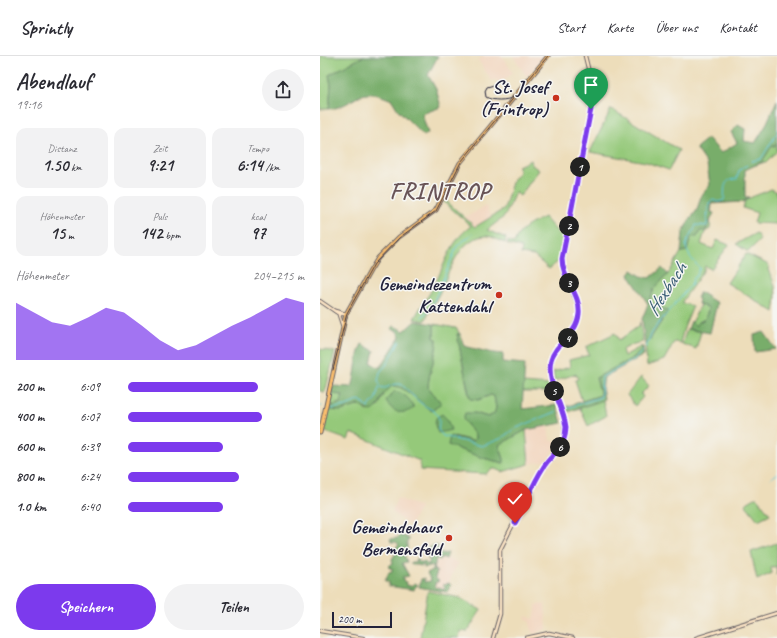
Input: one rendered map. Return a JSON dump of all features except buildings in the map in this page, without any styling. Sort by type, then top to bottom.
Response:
[{"type":"main road","points":[[320,431],[346,314],[364,280],[378,258],[399,237],[436,210],[460,163],[548,56]]},
{"type":"street","points":[[494,638],[500,614],[500,550],[539,474],[562,444],[566,429],[552,385],[551,359],[555,350],[567,339],[574,329],[579,314],[578,304],[564,273],[562,262],[592,103],[590,80],[585,56]]},
{"type":"street","points":[[320,301],[335,310],[346,314]]},
{"type":"street","points":[[335,310],[339,314],[343,327]]},
{"type":"street","points":[[339,314],[346,314]]},
{"type":"street","points":[[696,638],[777,613]]},
{"type":"street","points":[[320,631],[363,638]]},
{"type":"street","points":[[526,638],[549,633],[573,638]]},
{"type":"shaded area","points":[[484,56],[502,56],[513,73],[499,84],[496,79],[492,81],[478,60]]},
{"type":"shaded area","points":[[513,56],[544,56],[527,77]]},
{"type":"shaded area","points":[[486,206],[491,217],[475,227],[464,218]]},
{"type":"shaded area","points":[[548,426],[550,441],[553,440],[557,445],[545,461],[529,464],[526,430]]},
{"type":"shaded area","points":[[397,498],[420,507],[410,526],[392,512]]},
{"type":"shaded area","points":[[435,554],[459,563],[453,572],[447,590],[431,587]]},
{"type":"shaded area","points":[[545,604],[547,629],[533,634],[529,620],[525,618],[526,616],[533,619],[536,612],[536,605]]},
{"type":"green space","points":[[320,56],[364,56],[329,75],[331,85],[329,109],[320,109]]},
{"type":"green space","points":[[364,56],[438,56],[428,75],[436,89],[441,107],[422,114],[428,133],[424,136],[398,110],[392,100],[377,95],[370,94],[359,96],[346,104],[329,109],[331,85],[329,75]]},
{"type":"green space","points":[[777,100],[777,146],[772,146],[762,162],[745,170],[745,197],[749,197],[743,202],[711,203],[711,212],[714,213],[705,231],[700,231],[697,237],[691,237],[687,251],[681,252],[683,232],[697,210],[701,196],[710,185],[707,164],[696,148],[708,138],[721,153],[737,143],[731,132],[738,125],[745,129],[744,141],[755,143],[765,127]]},
{"type":"green space","points":[[611,109],[679,150],[669,170],[646,162],[590,152]]},
{"type":"green space","points":[[777,143],[777,151],[768,161],[744,169],[740,181],[742,202],[712,204],[710,229],[705,232],[701,244],[713,249],[717,240],[729,245],[711,269],[705,266],[704,270],[683,300],[682,303],[693,306],[680,343],[674,342],[664,360],[647,366],[645,344],[647,344],[668,311],[649,302],[654,289],[669,273],[681,252],[687,251],[689,237],[699,231],[707,229],[709,204],[739,171],[771,144]]},
{"type":"green space","points":[[531,160],[532,165],[539,170],[520,196],[515,192],[505,216],[487,230],[506,238],[505,243],[492,237],[484,236],[467,244],[461,250],[451,268],[425,321],[414,319],[433,288],[453,245],[471,226],[444,202],[445,200],[475,227],[504,209],[513,179],[519,172],[518,166]]},
{"type":"green space","points":[[771,189],[777,192],[777,224],[754,223],[757,213],[743,208],[745,201]]},
{"type":"green space","points":[[544,217],[560,235],[565,236],[560,260],[549,269],[534,256],[521,254],[522,248],[507,244],[508,241],[514,243],[516,238],[523,230]]},
{"type":"green space","points":[[756,233],[760,240],[748,252],[736,244]]},
{"type":"green space","points":[[746,254],[769,265],[768,270],[776,290],[774,312],[727,283]]},
{"type":"green space","points":[[662,268],[668,274],[654,289],[649,302],[668,311],[647,344],[645,344],[642,319],[648,304],[629,275],[632,270],[641,276],[650,278]]},
{"type":"green space","points":[[700,292],[717,303],[710,333],[688,329],[691,321],[696,326],[699,322],[705,319],[709,308],[698,304],[699,299],[697,298]]},
{"type":"green space","points":[[700,305],[709,307],[705,319],[699,322],[696,326],[692,323]]},
{"type":"green space","points":[[415,321],[434,324],[434,338],[437,339],[437,345],[428,387],[441,403],[432,411],[402,388],[392,386],[385,393],[379,405],[374,410],[371,411],[364,409],[360,405],[341,411],[329,410],[331,406],[340,403],[343,395],[331,394],[332,386],[352,387],[358,354],[362,344],[374,351],[371,363],[380,368],[400,337],[397,331],[391,329],[394,326],[404,331]]},
{"type":"green space","points":[[640,322],[643,342],[634,344],[622,350],[624,356],[642,346],[642,348],[634,357],[596,378],[601,395],[582,401],[575,380],[578,379],[576,374],[554,381],[553,372],[570,367],[569,360],[589,355],[586,347],[615,333],[619,340],[639,326]]},
{"type":"green space","points":[[434,324],[456,328],[460,334],[457,334],[469,396],[478,400],[491,395],[494,396],[496,408],[494,414],[488,417],[475,413],[463,419],[475,435],[475,439],[473,441],[454,436],[448,445],[483,458],[503,463],[504,459],[499,445],[526,430],[529,464],[502,472],[491,469],[486,474],[420,470],[420,461],[351,433],[348,440],[323,431],[331,394],[343,395],[340,403],[331,406],[341,411],[360,405],[366,411],[378,407],[384,394],[392,386],[402,388],[432,411],[441,403],[428,387],[437,345],[437,339],[434,338]]},
{"type":"green space","points":[[687,329],[701,332],[696,349],[682,344]]},
{"type":"green space","points":[[764,332],[776,349],[755,352],[754,335]]},
{"type":"green space","points":[[457,334],[460,334],[464,346],[503,354],[503,362],[525,364],[522,409],[557,405],[562,423],[526,430],[499,445],[504,463],[483,458],[448,445],[450,436],[472,441],[475,439],[475,435],[463,419],[465,413],[475,413],[488,417],[494,414],[496,408],[494,396],[491,395],[478,400],[470,399]]},
{"type":"green space","points":[[643,347],[644,355],[604,377],[602,389],[603,400],[565,413],[562,408],[601,395],[596,378],[634,357]]},
{"type":"green space","points":[[320,349],[335,352],[325,392],[320,391]]},
{"type":"green space","points":[[641,377],[649,386],[641,394],[643,397],[635,406],[627,395]]},
{"type":"green space","points":[[523,383],[550,385],[552,392],[522,392]]},
{"type":"green space","points":[[395,391],[407,397],[414,408],[405,412],[398,412],[391,408],[386,400]]},
{"type":"green space","points":[[603,400],[606,416],[588,426],[580,408]]},
{"type":"green space","points":[[442,414],[447,419],[451,430],[438,433],[435,425],[436,418]]},
{"type":"green space","points":[[757,498],[770,514],[758,520],[745,504]]},
{"type":"green space","points":[[401,533],[402,536],[410,539],[407,542],[407,551],[404,554],[407,562],[402,563],[409,576],[403,577],[403,581],[406,582],[406,585],[411,586],[414,583],[417,584],[418,585],[414,590],[388,586],[389,582],[385,581],[389,572],[392,571],[392,568],[389,568],[389,566],[393,563],[392,559],[397,551],[396,547],[399,545],[396,542],[391,542],[390,539],[398,538]]},
{"type":"green space","points":[[777,543],[777,575],[776,566],[771,568],[772,573],[757,580],[751,552]]},
{"type":"green space","points":[[434,545],[438,546],[438,552],[441,554],[448,553],[446,559],[442,557],[440,560],[436,558],[434,570],[437,572],[435,578],[439,581],[435,583],[435,587],[446,589],[443,585],[449,583],[451,585],[448,592],[419,587],[421,579],[424,578],[424,582],[431,581],[427,573],[433,570],[433,565],[424,568],[424,564],[422,566],[411,564],[411,562],[416,562],[415,560],[418,558],[418,562],[425,562],[428,565],[430,560],[427,559],[432,557],[428,551],[429,548]]},
{"type":"green space","points":[[428,591],[460,598],[481,610],[467,632],[460,631],[459,638],[420,638]]},
{"type":"waterway","name":"Hexbach","points":[[646,347],[653,331],[690,286],[693,278],[697,276],[699,269],[701,269],[690,257],[686,245],[696,225],[707,226],[710,202],[713,200],[718,202],[724,200],[725,185],[732,179],[737,179],[739,171],[743,167],[752,161],[761,159],[777,133]]},
{"type":"waterway","points":[[422,317],[432,306],[457,246],[472,234]]},
{"type":"waterway","points":[[380,385],[378,381],[380,372],[387,364],[400,341]]},
{"type":"waterway","points":[[564,409],[601,397],[602,377],[635,359],[643,350]]},
{"type":"waterway","points":[[331,409],[346,406],[360,400],[368,408],[376,398],[379,387],[385,388],[395,384],[401,384],[419,402],[436,413],[439,419],[438,430],[443,436],[482,446],[500,439],[514,429],[558,411]]},
{"type":"waterway","points":[[771,478],[777,474]]},
{"type":"tram line","points":[[333,370],[347,313],[374,264],[399,238],[436,211],[461,162],[548,56]]},
{"type":"tram line","points":[[501,93],[494,85],[487,87],[485,91],[486,97],[496,100],[504,100],[514,97]]},
{"type":"place","name":"St. Josef (Frintrop)","points":[[556,98]]},
{"type":"place","name":"Gemeindezentrum Kattendahl","points":[[499,295]]},
{"type":"place","name":"Gemeindehaus Bermensfeld","points":[[449,538]]},
{"type":"district","name":"FRINTROP","points":[[440,191]]},
{"type":"route","points":[[515,523],[539,474],[561,445],[566,432],[564,418],[552,384],[550,367],[551,359],[555,350],[572,333],[579,314],[578,304],[564,273],[562,259],[591,109]]}]
